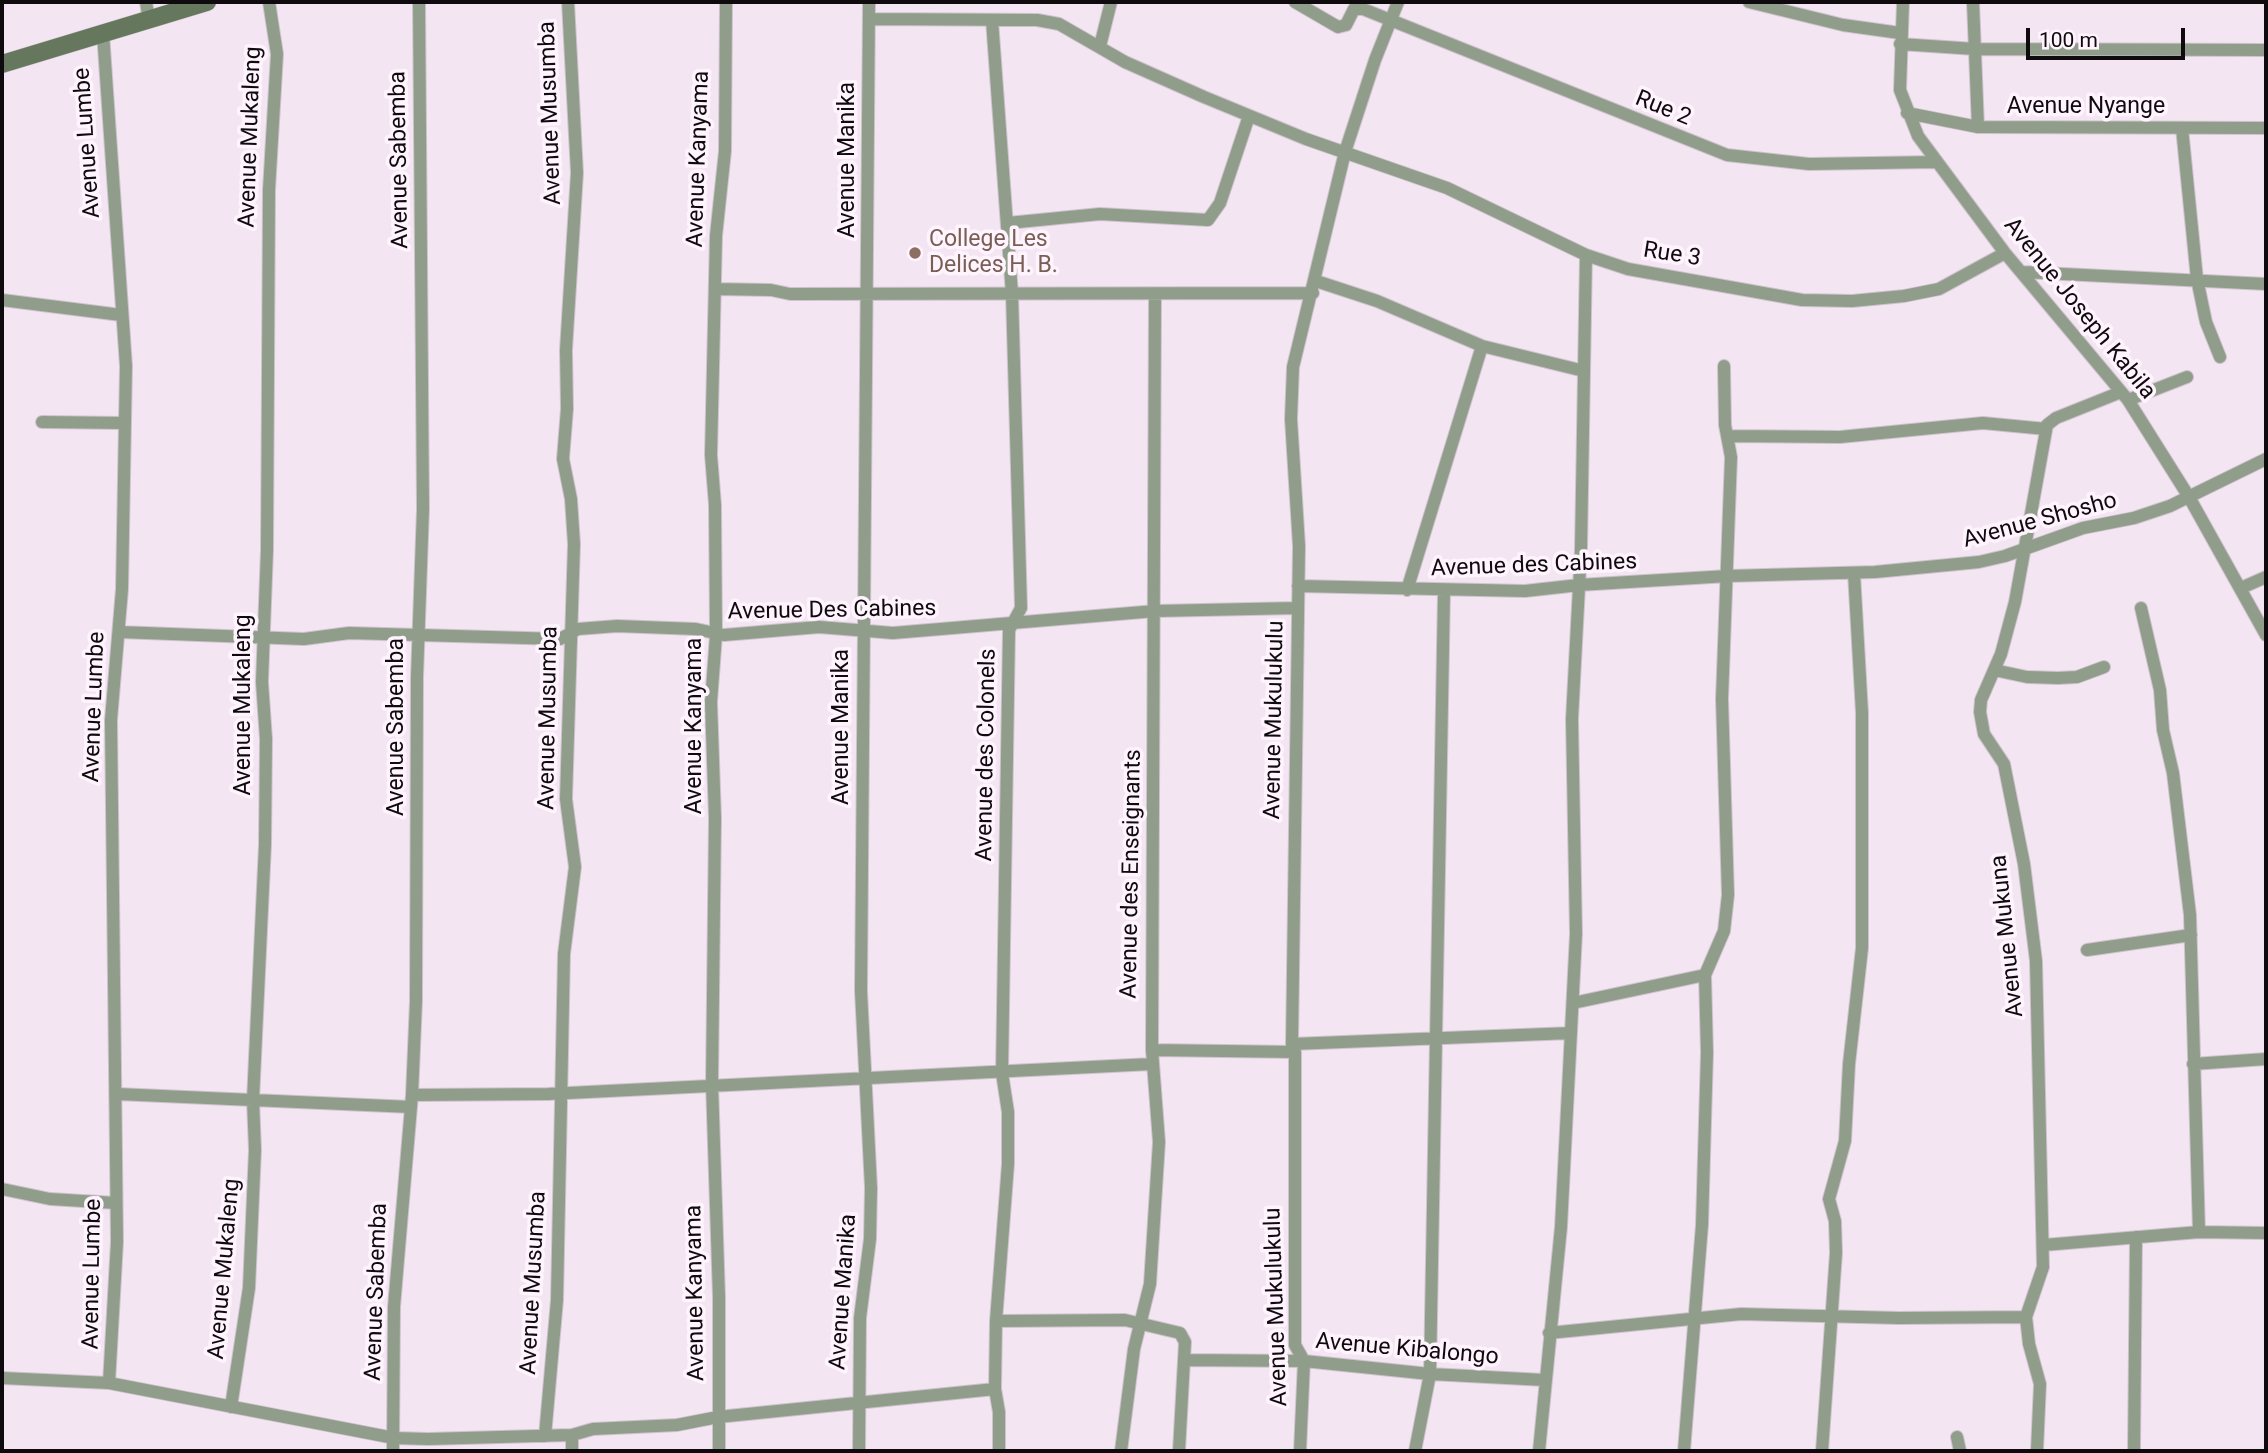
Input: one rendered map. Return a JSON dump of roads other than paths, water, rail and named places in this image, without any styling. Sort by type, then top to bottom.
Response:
[{"type":"street","points":[[2,64],[103,33],[148,11],[207,2]]},
{"type":"street","name":"Avenue Mukaleng","points":[[232,1407],[250,1288],[255,1150],[253,1100],[265,845],[263,637],[267,550],[269,190],[277,54],[269,2]]},
{"type":"street","name":"Avenue Sabemba","points":[[393,1451],[394,1307],[412,1101],[419,810],[418,637],[423,509],[419,2]]},
{"type":"street","name":"Avenue Musumba","points":[[545,1436],[556,1300],[564,954],[575,867],[566,799],[574,544],[572,499],[563,458],[566,350],[578,173],[568,2]]},
{"type":"street","name":"Avenue Kanyama","points":[[719,1451],[719,1297],[712,1084],[715,818],[711,702],[716,635],[715,505],[711,454],[716,236],[725,151],[726,2]]},
{"type":"street","name":"Avenue Manika","points":[[859,1451],[860,1318],[870,1213],[861,991],[863,631],[869,294],[869,2]]},
{"type":"street","points":[[1100,46],[1111,2]]},
{"type":"street","name":"Rue 2","points":[[1295,2],[1338,27],[1346,25],[1357,8],[1727,155],[1809,164],[1935,162]]},
{"type":"street","name":"Avenue Mukulukulu","points":[[1300,1451],[1304,1361],[1294,1345],[1293,1048],[1298,516],[1292,451],[1291,395],[1296,352],[1315,287],[1345,152],[1398,2]]},
{"type":"street","points":[[1749,2],[1900,39],[1975,49],[2266,50]]},
{"type":"street","name":"Avenue Joseph Kabila","points":[[1903,2],[1900,90],[1907,113],[1935,162],[2005,253],[2124,396],[2189,498],[2266,635]]},
{"type":"street","points":[[1973,2],[1978,127]]},
{"type":"street","name":"Rue 3","points":[[869,19],[1049,22],[1067,27],[1125,62],[1249,116],[1461,194],[1586,255],[1628,269],[1777,296],[1852,301],[1904,296],[1939,289],[2005,253]]},
{"type":"street","name":"Avenue des Colonels","points":[[992,20],[1012,294],[1021,608],[1009,629],[1002,1073],[1008,1112],[1009,1164],[996,1321],[995,1390],[999,1412],[999,1451]]},
{"type":"street","name":"Avenue Lumbe","points":[[103,33],[126,366],[119,632],[111,720],[117,1277],[109,1383]]},
{"type":"street","name":"Avenue Nyange","points":[[1907,113],[1978,127],[2266,128]]},
{"type":"street","points":[[1008,223],[1100,214],[1208,220],[1220,203],[1249,116]]},
{"type":"street","points":[[2182,128],[2197,279],[2206,322],[2220,358]]},
{"type":"street","points":[[1539,1451],[1544,1380],[1562,1227],[1573,1003],[1576,856],[1572,719],[1579,585],[1586,255]]},
{"type":"street","points":[[2023,272],[2266,284]]},
{"type":"street","points":[[716,289],[869,294],[1155,294],[1315,287],[1367,296],[1482,346],[1584,371]]},
{"type":"street","name":"Avenue des Enseignants","points":[[1121,1451],[1134,1349],[1150,1284],[1159,1142],[1152,1064],[1155,294]]},
{"type":"street","points":[[2,300],[121,315]]},
{"type":"street","points":[[1407,590],[1482,346]]},
{"type":"street","points":[[1684,1451],[1705,1138],[1705,975],[1724,932],[1727,915],[1721,736],[1728,576],[1730,436],[1725,425],[1724,366]]},
{"type":"street","points":[[1730,436],[1840,437],[1983,423],[2046,429],[2051,420],[2187,377]]},
{"type":"street","points":[[42,422],[124,423]]},
{"type":"street","name":"Avenue Mukuna","points":[[2037,1451],[2040,1384],[2029,1344],[2026,1317],[2043,1267],[2044,1245],[2038,1006],[2031,915],[2004,764],[1981,725],[1981,700],[1994,670],[2015,601],[2046,429]]},
{"type":"street","name":"Avenue Shosho","points":[[1728,576],[1854,573],[1979,562],[2005,556],[2083,527],[2144,515],[2189,498],[2266,459]]},
{"type":"street","points":[[1822,1451],[1836,1242],[1835,1217],[1829,1199],[1846,1132],[1849,1064],[1859,985],[1863,919],[1862,713],[1854,573]]},
{"type":"street","name":"Avenue des Cabines","points":[[1298,586],[1444,592],[1525,592],[1579,585],[1728,576]]},
{"type":"street","points":[[2241,588],[2266,578]]},
{"type":"street","points":[[1415,1451],[1430,1374],[1444,592]]},
{"type":"street","name":"Avenue Des Cabines","points":[[119,632],[304,639],[349,634],[561,639],[583,628],[617,626],[696,629],[716,635],[819,627],[893,633],[1155,611],[1297,608]]},
{"type":"street","points":[[2141,608],[2160,690],[2163,730],[2173,773],[2191,935],[2199,1232]]},
{"type":"street","points":[[1994,670],[2027,677],[2058,678],[2077,677],[2104,667]]},
{"type":"street","points":[[2087,950],[2191,935]]},
{"type":"street","points":[[1573,1003],[1705,975]]},
{"type":"street","points":[[1152,1050],[1293,1048],[1570,1033]]},
{"type":"street","points":[[2193,1064],[2266,1059]]},
{"type":"street","points":[[117,1094],[253,1100],[412,1101],[1152,1064]]},
{"type":"street","points":[[2,1189],[41,1198],[116,1203]]},
{"type":"street","points":[[2044,1245],[2199,1232],[2266,1233]]},
{"type":"street","points":[[2134,1451],[2136,1237]]},
{"type":"street","points":[[1549,1333],[1693,1318],[1833,1315],[1899,1318],[2026,1317]]},
{"type":"street","points":[[996,1321],[1125,1320],[1180,1334],[1185,1342],[1185,1360],[1179,1451]]},
{"type":"street","name":"Avenue Kibalongo","points":[[1185,1360],[1304,1361],[1430,1374],[1544,1380]]},
{"type":"street","points":[[2,1378],[109,1383],[394,1438],[572,1435],[593,1429],[677,1425],[718,1417],[995,1390]]},
{"type":"street","points":[[572,1435],[572,1451]]},
{"type":"street","points":[[1957,1437],[1960,1451]]},
{"type":"place","name":"College Les Delices H. B.","points":[[915,253]]}]
